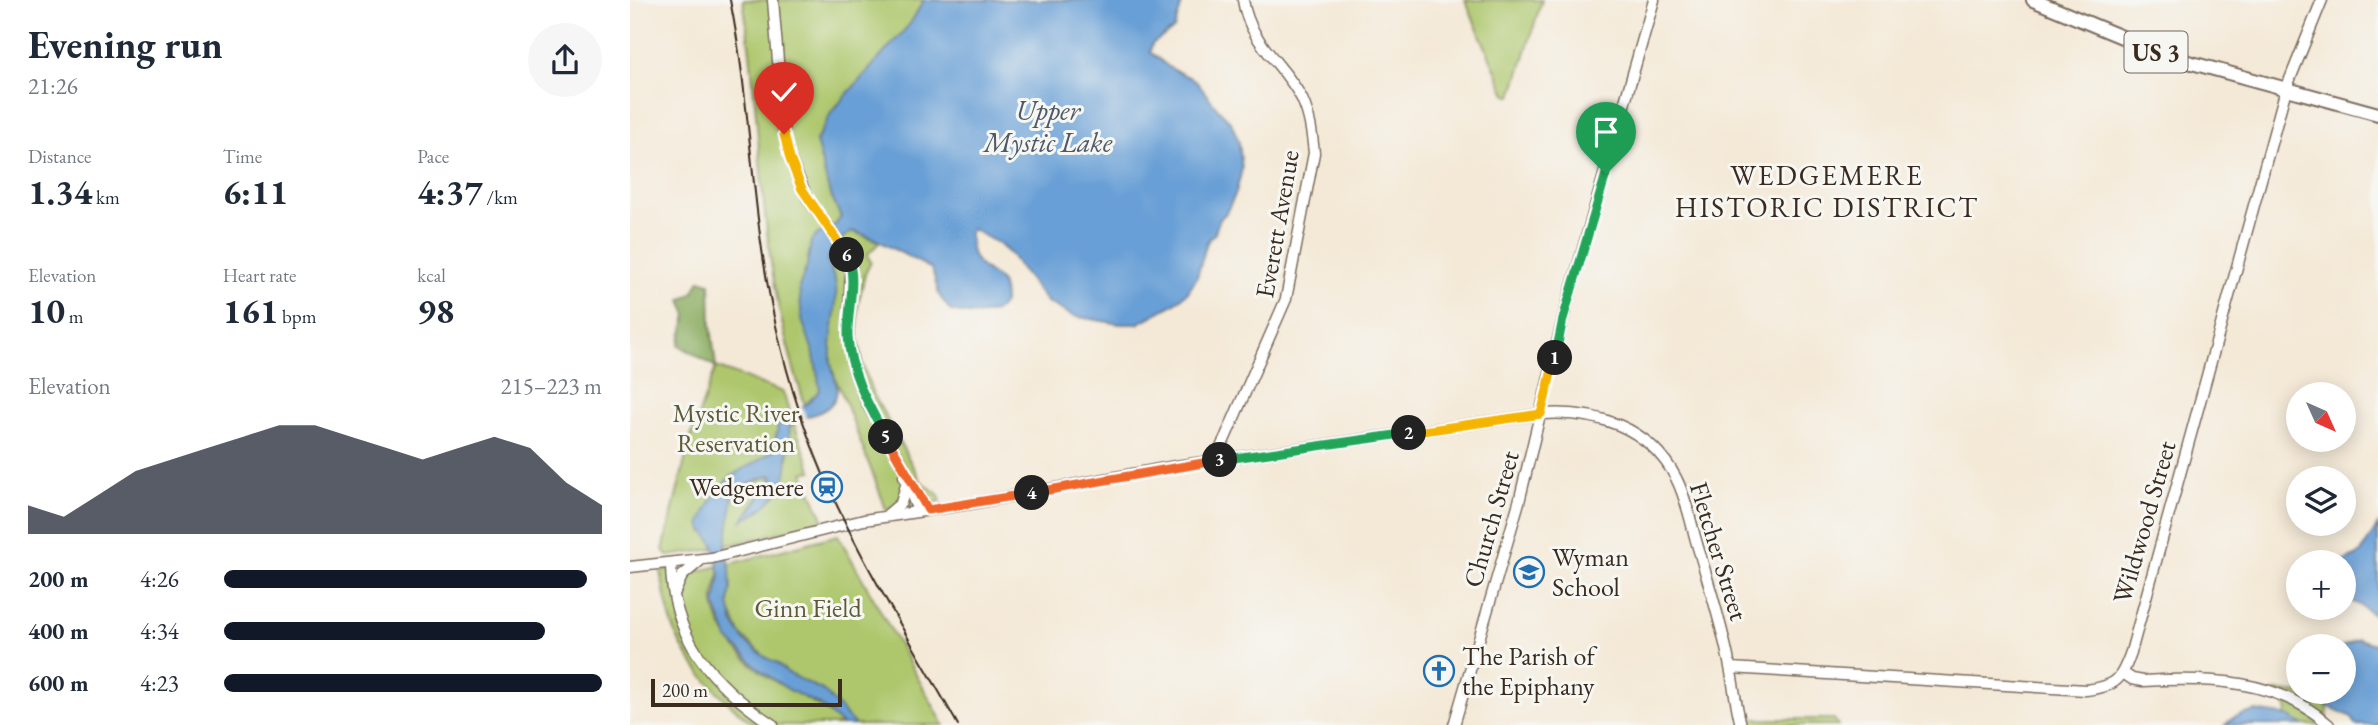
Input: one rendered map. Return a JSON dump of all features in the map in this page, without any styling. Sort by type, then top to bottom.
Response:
[{"type":"highway","name":"US 3","points":[[2033,0],[2170,57],[2378,114]]},
{"type":"street","points":[[773,0],[787,147],[802,189],[847,254],[851,267],[848,338],[854,370],[863,395],[923,511]]},
{"type":"street","name":"Everett Avenue","points":[[1218,460],[1219,452],[1284,307],[1314,153],[1312,130],[1301,97],[1293,83],[1266,52],[1245,11],[1243,0]]},
{"type":"street","name":"Church Street","points":[[1454,725],[1518,502],[1563,319],[1654,0]]},
{"type":"street","name":"Wildwood Street","points":[[2123,673],[2286,89],[2322,0]]},
{"type":"street","name":"Fletcher Street","points":[[630,567],[707,559],[843,524],[1218,460],[1541,414],[1573,413],[1610,420],[1633,431],[1651,445],[1668,465],[1682,492],[1718,617],[1741,725]]},
{"type":"street","points":[[899,462],[906,485],[923,511]]},
{"type":"street","points":[[885,516],[901,503],[906,485]]},
{"type":"street","points":[[673,597],[682,576],[707,559]]},
{"type":"street","points":[[671,563],[673,597],[684,632],[705,666],[738,698],[773,725]]},
{"type":"street","points":[[1731,668],[2086,690],[2111,685],[2123,673],[2132,679],[2143,681],[2220,681],[2253,685],[2308,708],[2329,725]]},
{"type":"green space","points":[[743,0],[924,0],[910,24],[851,90],[816,141],[829,191],[841,217],[836,224],[811,241],[801,282],[801,314],[814,354],[820,390],[805,405],[786,341],[773,276]]},
{"type":"green space","points":[[1465,0],[1542,0],[1512,96],[1505,92]]},
{"type":"green space","points":[[851,231],[880,242],[867,255],[871,262],[865,274],[858,305],[858,339],[862,363],[872,392],[921,481],[939,495],[941,502],[886,509],[833,373],[830,346],[836,294],[828,256],[838,242]]},
{"type":"green space","points":[[700,280],[710,283],[716,367],[679,345],[687,315],[681,300],[693,293]]},
{"type":"green space","name":"Mystic River Reservation","points":[[716,367],[783,392],[789,411],[779,425],[773,450],[728,479],[711,502],[703,531],[712,540],[715,549],[668,556],[663,550],[691,436]]},
{"type":"green space","points":[[793,421],[812,471],[803,473],[824,521],[726,546],[730,506],[738,491],[765,477],[773,477],[745,516],[751,517],[769,502],[782,486],[791,443],[788,431]]},
{"type":"green space","name":"Ginn Field","points":[[838,535],[944,725],[855,725],[821,689],[785,672],[740,634],[729,607],[730,564]]},
{"type":"green space","points":[[719,566],[714,604],[724,631],[732,643],[764,674],[823,709],[842,725],[756,724],[734,708],[696,668],[672,625],[661,570],[698,567],[699,571]]},
{"type":"green space","points":[[2276,691],[2286,692],[2286,702]]},
{"type":"green space","points":[[2286,704],[2328,706],[2327,725],[2293,725],[2287,718]]},
{"type":"green space","points":[[1749,719],[1834,719],[1838,725],[1748,725]]},
{"type":"water","name":"Upper Mystic Lake","points":[[924,0],[1183,0],[1174,29],[1152,44],[1150,52],[1170,68],[1195,80],[1231,122],[1239,142],[1242,169],[1236,193],[1226,213],[1219,220],[1215,233],[1207,242],[1197,277],[1188,292],[1174,304],[1137,324],[1120,324],[1073,316],[1047,302],[1011,255],[999,244],[972,229],[969,233],[975,259],[1002,285],[1004,303],[994,312],[987,314],[951,311],[939,295],[932,269],[875,239],[853,231],[834,244],[827,261],[836,286],[831,352],[837,393],[832,403],[824,410],[793,421],[785,476],[778,492],[766,506],[743,520],[771,482],[771,475],[748,483],[733,495],[726,546],[730,567],[729,603],[733,622],[745,641],[788,673],[824,691],[855,725],[842,725],[820,705],[789,690],[760,670],[728,639],[715,605],[720,575],[714,545],[700,525],[720,487],[774,449],[782,417],[807,404],[820,390],[814,354],[802,320],[799,287],[807,266],[811,241],[836,224],[841,217],[829,191],[816,141],[832,111],[910,24]]},
{"type":"water","points":[[2378,525],[2378,618],[2356,603],[2356,556],[2360,554]]},
{"type":"water","points":[[2356,640],[2378,645],[2378,725],[2355,725],[2352,717],[2323,704],[2356,704]]},
{"type":"water","points":[[2255,711],[2288,716],[2304,725],[2225,725],[2233,718]]},
{"type":"pier","points":[[801,403],[807,420],[795,424],[789,407]]},
{"type":"railway","points":[[730,0],[743,81],[761,245],[781,348],[793,392],[815,455],[847,526],[958,725]]},
{"type":"place","name":"Wedgemere","points":[[827,487]]},
{"type":"place","name":"Wyman School","points":[[1529,572]]},
{"type":"place","name":"The Parish of the Epiphany","points":[[1439,671]]},
{"type":"district","name":"WEDGEMERE HISTORIC DISTRICT","points":[[1827,191]]},
{"type":"route","points":[[784,134],[793,170],[802,189],[850,261],[852,281],[848,338],[859,386],[928,510],[1176,466],[1541,414],[1563,319],[1606,174]]}]
